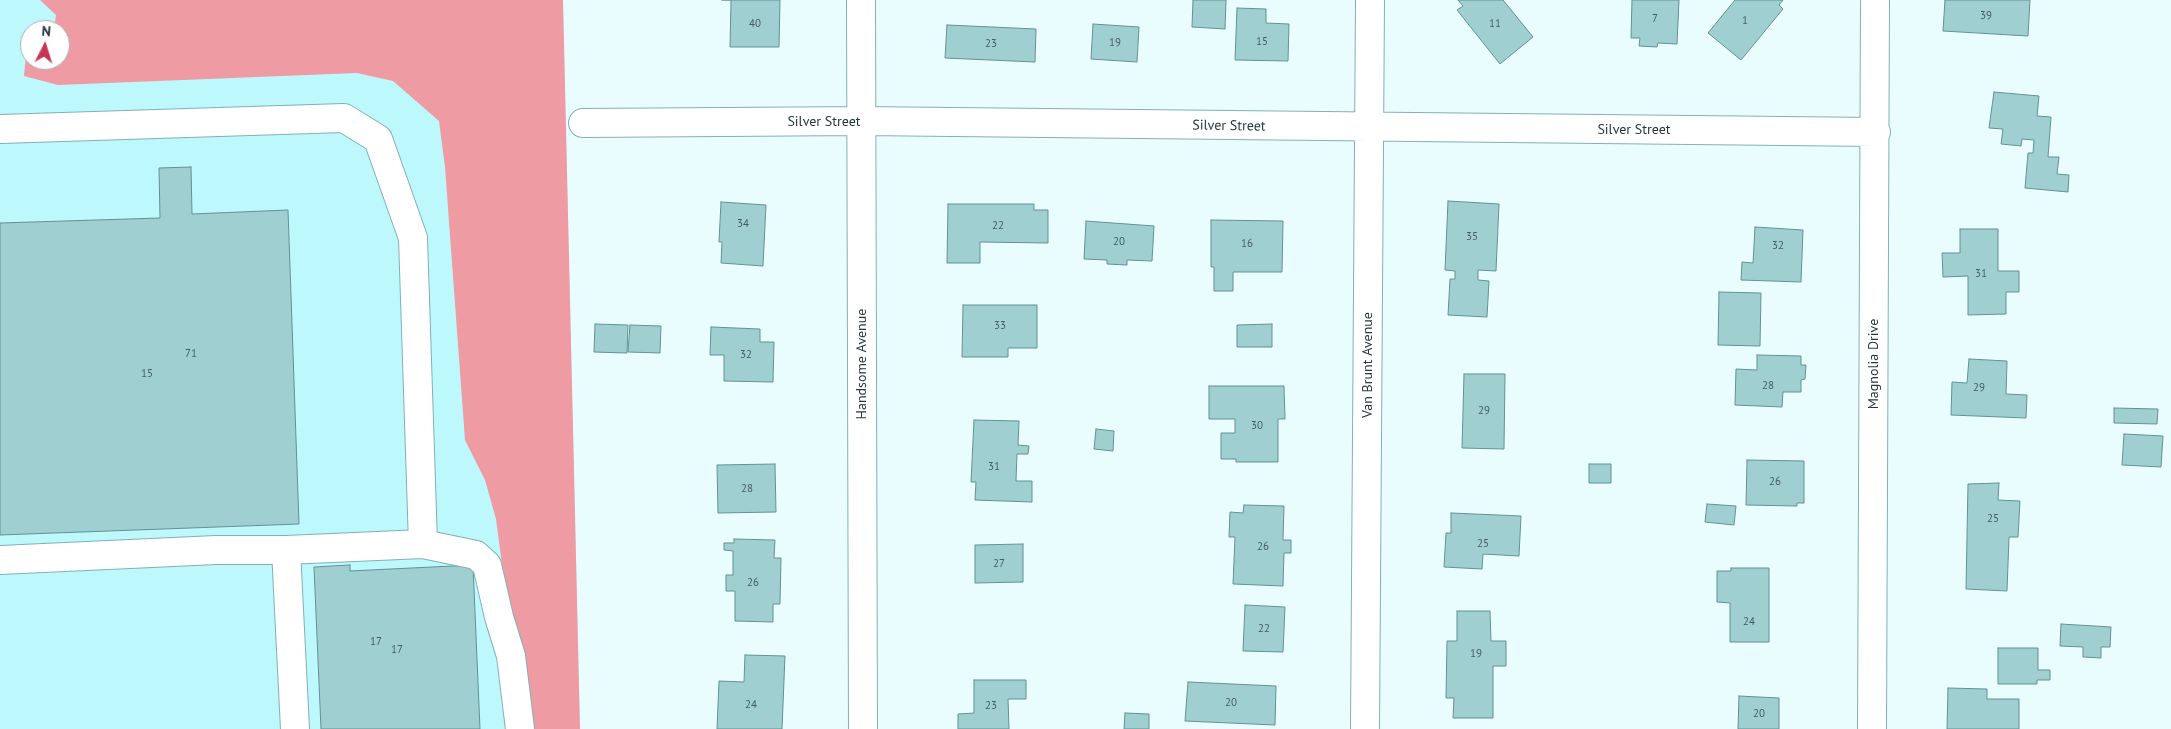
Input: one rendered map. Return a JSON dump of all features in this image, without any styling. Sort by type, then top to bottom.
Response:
[{"type":"street","name":"Handsome Avenue","points":[[861,0],[863,729]]},
{"type":"street","name":"Van Brunt Avenue","points":[[1365,729],[1370,0]]},
{"type":"street","name":"Magnolia Drive","points":[[1872,729],[1876,132],[1875,0]]},
{"type":"street","points":[[0,129],[344,118],[378,139],[413,238],[423,544]]},
{"type":"street","name":"Silver Street","points":[[583,123],[861,121],[1876,132]]},
{"type":"street","points":[[0,560],[216,550],[286,550],[423,544],[476,555],[487,565],[499,617],[512,656],[520,729]]},
{"type":"street","points":[[286,550],[295,729]]},
{"type":"shaded area","points":[[0,0],[563,0],[580,729],[0,729]]},
{"type":"shaded area","points":[[40,0],[563,0],[580,729],[526,729],[496,519],[485,480],[465,440],[445,167],[439,121],[393,81],[357,73],[58,85],[24,76],[25,70],[70,70],[70,20],[55,20],[56,15]]},
{"type":"building","points":[[731,0],[780,0],[779,47],[730,47]]},
{"type":"building","points":[[1193,0],[1226,0],[1225,29],[1192,27]]},
{"type":"building","points":[[1458,0],[1503,0],[1533,37],[1500,64],[1457,10],[1463,6]]},
{"type":"building","points":[[1632,0],[1679,0],[1677,44],[1658,43],[1657,47],[1639,46],[1640,38],[1631,38]]},
{"type":"building","points":[[1735,0],[1783,0],[1779,5],[1783,9],[1741,60],[1708,33]]},
{"type":"building","points":[[1945,0],[2030,0],[2028,36],[1943,31]]},
{"type":"building","points":[[1237,8],[1266,9],[1266,23],[1289,24],[1288,61],[1235,60]]},
{"type":"building","points":[[1093,24],[1139,27],[1137,62],[1091,59]]},
{"type":"building","points":[[947,25],[1036,29],[1035,62],[945,58]]},
{"type":"building","points":[[1994,92],[2039,96],[2037,116],[2051,117],[2048,157],[2059,157],[2057,174],[2069,175],[2068,192],[2025,188],[2028,153],[2033,153],[2034,140],[2022,139],[2021,146],[2001,144],[2003,129],[1989,128]]},
{"type":"building","points":[[191,167],[192,214],[288,210],[299,524],[0,535],[0,223],[160,218],[159,168]]},
{"type":"building","points":[[1448,201],[1499,204],[1496,271],[1478,270],[1478,280],[1489,281],[1487,317],[1448,315],[1450,279],[1455,279],[1455,271],[1445,270]]},
{"type":"building","points":[[721,202],[766,205],[763,266],[721,263],[722,242],[719,242]]},
{"type":"building","points":[[948,204],[1034,204],[1034,210],[1048,210],[1048,243],[980,242],[980,263],[947,263]]},
{"type":"building","points":[[1211,220],[1283,221],[1282,272],[1233,272],[1233,291],[1214,291],[1214,267],[1211,267]]},
{"type":"building","points":[[1086,221],[1154,226],[1152,261],[1127,260],[1127,265],[1107,264],[1107,260],[1084,259]]},
{"type":"building","points":[[1755,227],[1803,230],[1801,282],[1741,280],[1742,262],[1753,263]]},
{"type":"building","points":[[1960,229],[1998,229],[1998,271],[2019,271],[2019,292],[2006,292],[2006,314],[1968,315],[1968,276],[1943,277],[1942,253],[1960,253]]},
{"type":"building","points":[[1719,292],[1761,293],[1760,346],[1718,345]]},
{"type":"building","points":[[963,305],[1037,305],[1037,348],[1008,348],[1008,357],[962,357]]},
{"type":"building","points":[[595,324],[628,325],[627,353],[594,352]]},
{"type":"building","points":[[1272,324],[1272,347],[1237,347],[1237,325]]},
{"type":"building","points":[[630,325],[661,326],[660,353],[628,352]]},
{"type":"building","points":[[711,327],[760,329],[760,342],[774,342],[773,382],[724,381],[724,355],[710,355]]},
{"type":"building","points":[[1757,355],[1801,356],[1801,365],[1806,365],[1805,379],[1801,380],[1801,392],[1783,392],[1782,407],[1735,405],[1736,369],[1757,370]]},
{"type":"building","points":[[1969,359],[2007,361],[2006,394],[2027,395],[2026,418],[1951,415],[1952,382],[1967,383]]},
{"type":"building","points":[[1464,374],[1505,374],[1504,449],[1462,448]]},
{"type":"building","points":[[1209,386],[1284,386],[1285,419],[1278,419],[1278,462],[1236,462],[1236,459],[1221,459],[1221,433],[1235,433],[1235,419],[1209,419]]},
{"type":"building","points":[[2114,408],[2158,409],[2157,424],[2114,423]]},
{"type":"building","points":[[974,420],[1019,421],[1018,445],[1029,446],[1028,454],[1017,454],[1016,481],[1032,481],[1032,502],[975,500],[976,482],[971,482]]},
{"type":"building","points":[[1096,429],[1114,431],[1113,451],[1094,449]]},
{"type":"building","points":[[2124,434],[2163,436],[2161,467],[2122,465]]},
{"type":"building","points":[[1747,460],[1804,461],[1804,503],[1797,503],[1797,506],[1746,505]]},
{"type":"building","points":[[775,464],[776,512],[718,513],[717,465]]},
{"type":"building","points":[[1589,464],[1611,464],[1611,483],[1589,483]]},
{"type":"building","points":[[1999,483],[1998,500],[2020,501],[2018,537],[2009,537],[2007,591],[1966,589],[1968,484]]},
{"type":"building","points":[[1707,504],[1736,506],[1734,525],[1705,522]]},
{"type":"building","points":[[1244,505],[1284,506],[1283,540],[1291,540],[1291,553],[1284,553],[1283,586],[1233,584],[1235,537],[1229,537],[1230,512],[1243,513]]},
{"type":"building","points":[[1451,513],[1521,516],[1519,556],[1483,554],[1482,569],[1444,567],[1446,533],[1451,533]]},
{"type":"building","points":[[734,539],[775,540],[774,558],[781,558],[780,604],[773,604],[773,622],[735,621],[735,591],[726,591],[726,575],[733,575],[733,551],[724,550],[724,543],[734,543]]},
{"type":"building","points":[[1023,544],[1023,582],[975,583],[975,545]]},
{"type":"building","points":[[350,565],[350,571],[473,565],[480,729],[321,729],[314,567]]},
{"type":"building","points":[[1731,568],[1769,568],[1769,642],[1730,642],[1730,603],[1717,602],[1717,571],[1731,571]]},
{"type":"building","points":[[1245,605],[1285,607],[1283,652],[1243,651]]},
{"type":"building","points":[[1457,611],[1490,611],[1491,641],[1506,641],[1506,666],[1493,666],[1493,718],[1453,718],[1454,698],[1446,698],[1447,641],[1457,641]]},
{"type":"building","points":[[2061,624],[2111,627],[2110,647],[2101,647],[2101,658],[2083,657],[2083,647],[2060,646]]},
{"type":"building","points":[[1998,648],[2038,648],[2038,670],[2050,670],[2050,680],[2037,680],[2037,684],[1998,684]]},
{"type":"building","points":[[745,655],[785,656],[782,729],[717,729],[719,681],[744,682]]},
{"type":"building","points":[[974,680],[1026,680],[1026,699],[1008,699],[1009,729],[958,729],[958,714],[974,713]]},
{"type":"building","points":[[1188,682],[1276,686],[1275,725],[1185,721]]},
{"type":"building","points":[[1948,688],[1987,689],[1987,699],[2019,699],[2019,729],[1947,729]]},
{"type":"building","points":[[1739,696],[1779,698],[1779,729],[1738,729]]},
{"type":"building","points":[[1125,713],[1149,714],[1149,729],[1124,729]]}]
